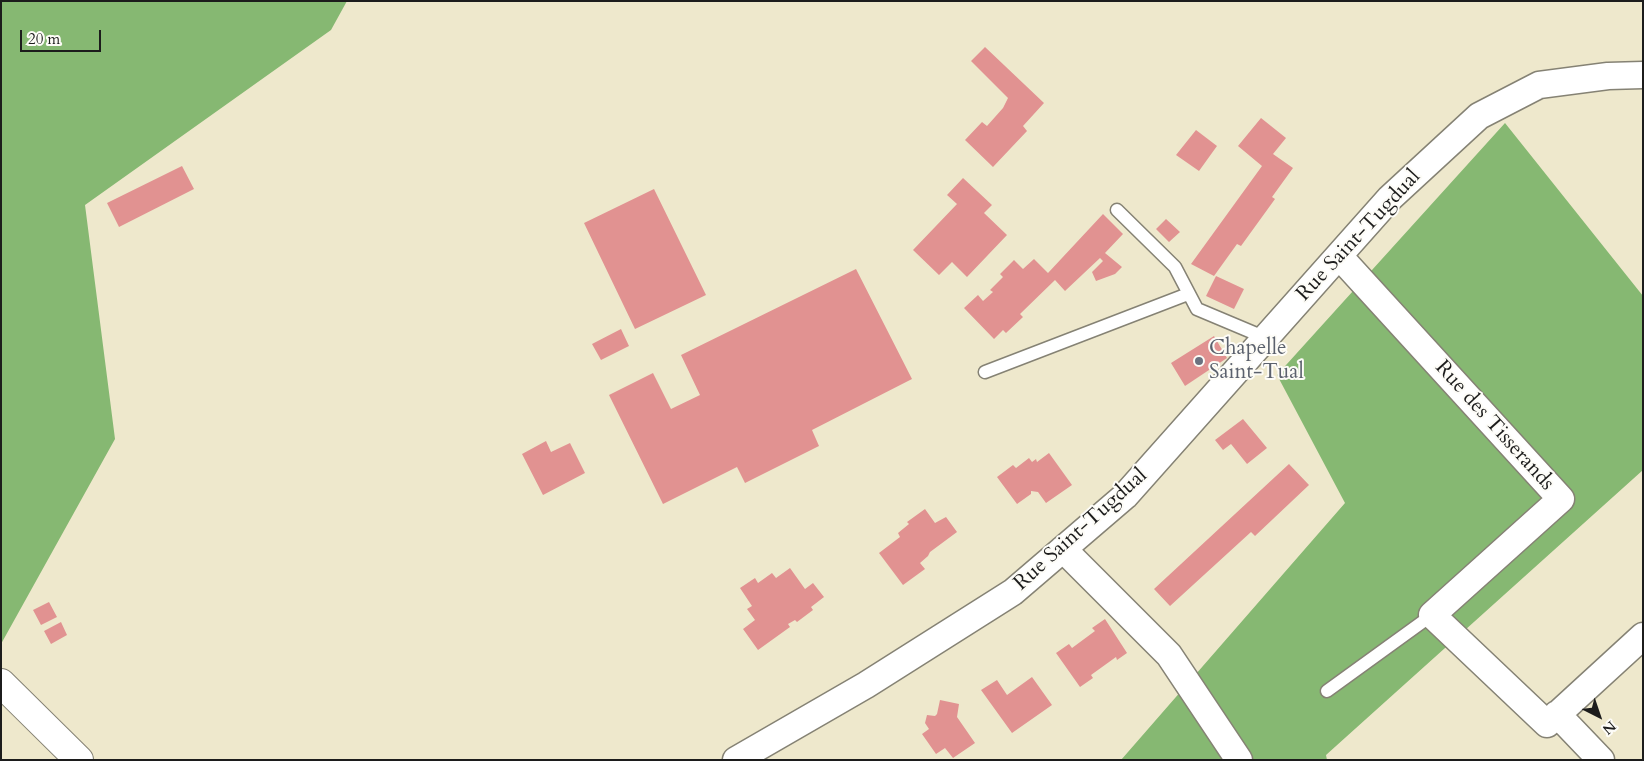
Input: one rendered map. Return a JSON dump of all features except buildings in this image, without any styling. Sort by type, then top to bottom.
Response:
[{"type":"street","name":"Rue Saint-Tugdual","points":[[736,760],[866,685],[1013,592],[1125,496],[1390,198],[1479,116],[1539,85],[1608,76],[1643,75]]},
{"type":"street","name":"Rue des Tisserands","points":[[1339,256],[1561,499],[1432,615]]},
{"type":"street","points":[[1063,549],[1169,655],[1239,760]]},
{"type":"street","points":[[1432,615],[1547,724],[1643,636]]},
{"type":"street","points":[[1,683],[79,760]]},
{"type":"street","points":[[1557,714],[1601,760]]},
{"type":"lane","points":[[1117,210],[1175,267],[1197,310],[1266,338]]},
{"type":"lane","points":[[985,372],[1188,294]]},
{"type":"lane","points":[[1327,691],[1432,615]]},
{"type":"green space","points":[[1,1],[347,1],[331,30],[85,205],[115,439],[1,644]]},
{"type":"green space","points":[[1505,123],[1643,296],[1643,470],[1326,755],[1327,760],[1121,760],[1345,503],[1277,375]]},
{"type":"place","name":"Chapelle Saint-Tual","points":[[1199,361]]}]
